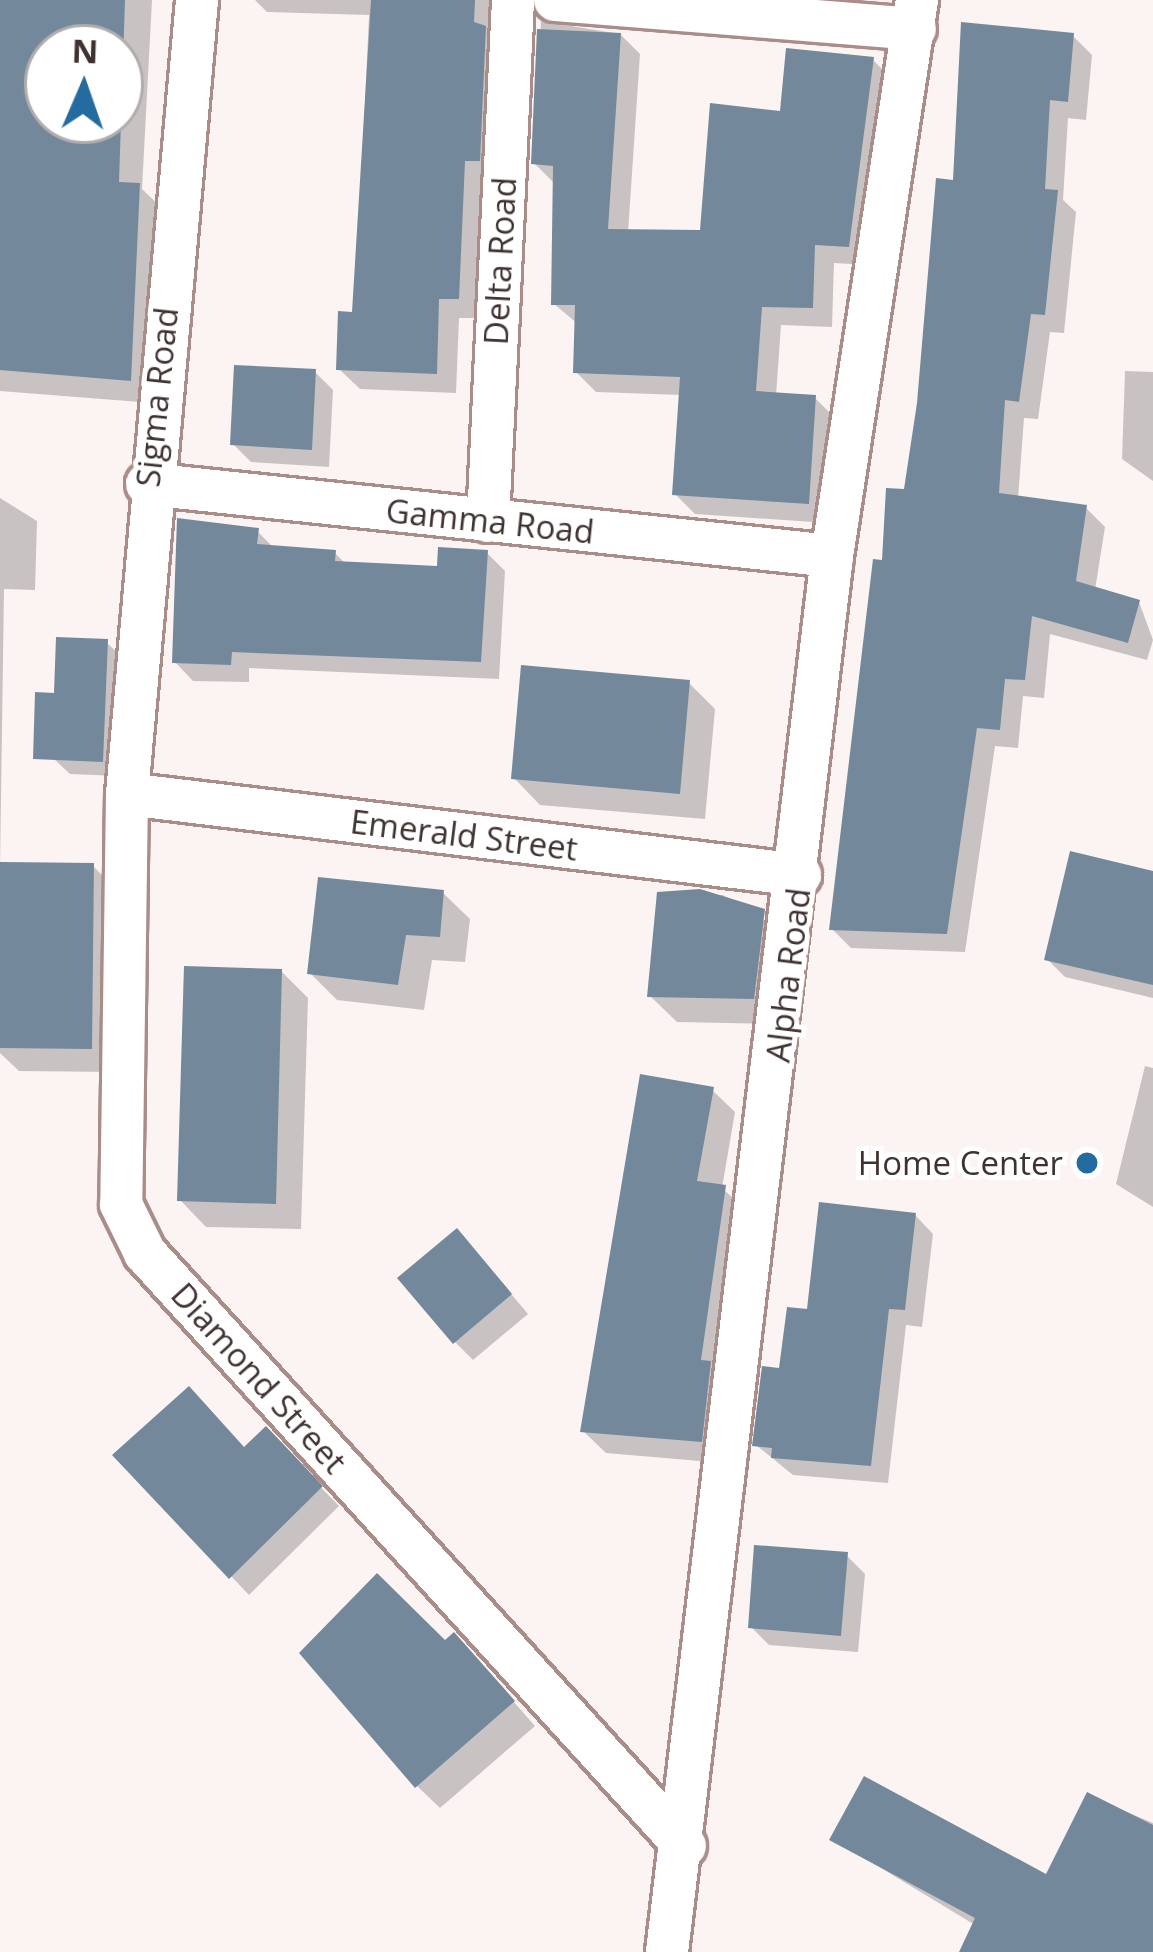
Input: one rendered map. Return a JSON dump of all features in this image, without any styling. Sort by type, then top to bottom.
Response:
[{"type":"street","name":"Sigma Road","points":[[127,794],[147,484],[197,0]]},
{"type":"street","name":"Delta Road","points":[[488,521],[513,0]]},
{"type":"street","points":[[555,0],[916,14]]},
{"type":"street","name":"Alpha Road","points":[[667,1952],[685,1846],[800,875],[832,556],[916,14]]},
{"type":"street","name":"Gamma Road","points":[[147,484],[832,556]]},
{"type":"street","name":"Emerald Street","points":[[127,794],[800,875]]},
{"type":"street","name":"Diamond Street","points":[[127,794],[122,1204],[145,1253],[685,1846]]},
{"type":"building","points":[[0,0],[125,0],[124,24],[24,24],[24,144],[120,144],[119,182],[140,183],[131,381],[0,370]]},
{"type":"building","points":[[371,0],[475,0],[474,22],[486,26],[480,161],[465,161],[459,299],[439,299],[437,374],[336,370],[338,311],[352,312]]},
{"type":"building","points":[[961,22],[1074,33],[1068,102],[1050,100],[1045,189],[1058,190],[1045,315],[1031,314],[1019,402],[1005,400],[999,493],[1087,505],[1076,581],[1140,600],[1128,643],[1032,616],[1025,680],[1005,679],[1000,730],[977,728],[947,934],[829,930],[873,559],[882,560],[886,488],[904,489],[917,403],[936,178],[953,180]]},
{"type":"building","points":[[537,29],[621,33],[608,229],[700,230],[710,103],[780,111],[786,48],[874,57],[849,247],[815,245],[813,308],[762,307],[756,391],[816,395],[809,504],[672,495],[680,377],[573,373],[575,305],[551,305],[553,166],[531,164]]},
{"type":"building","points":[[234,365],[316,369],[312,450],[230,445]]},
{"type":"building","points":[[177,518],[259,528],[257,544],[336,550],[335,561],[437,566],[438,547],[488,550],[481,662],[232,652],[231,665],[172,663]]},
{"type":"building","points":[[56,637],[108,639],[103,762],[33,759],[35,692],[54,693]]},
{"type":"building","points":[[521,665],[690,680],[680,794],[511,779]]},
{"type":"building","points":[[1070,851],[1153,871],[1153,985],[1044,960]]},
{"type":"building","points":[[0,862],[94,863],[92,1049],[0,1048]]},
{"type":"building","points":[[318,877],[444,890],[440,937],[406,935],[398,985],[307,974]]},
{"type":"building","points":[[700,889],[765,909],[754,999],[647,997],[657,892]]},
{"type":"building","points":[[184,966],[282,969],[276,1204],[177,1201]]},
{"type":"building","points":[[640,1074],[714,1087],[697,1181],[726,1185],[701,1360],[711,1361],[702,1442],[580,1432]]},
{"type":"building","points":[[819,1202],[916,1213],[905,1310],[889,1309],[871,1466],[771,1458],[772,1448],[752,1446],[762,1366],[779,1368],[787,1307],[807,1309]]},
{"type":"building","points":[[457,1228],[512,1294],[453,1344],[397,1278]]},
{"type":"building","points":[[189,1386],[244,1447],[266,1426],[323,1486],[229,1579],[112,1455]]},
{"type":"building","points":[[754,1545],[848,1552],[841,1636],[748,1628]]},
{"type":"building","points":[[377,1573],[445,1640],[454,1632],[515,1701],[415,1788],[299,1653]]},
{"type":"building","points":[[864,1776],[1046,1874],[1087,1792],[1153,1825],[1153,1952],[959,1952],[975,1918],[829,1840]]},
{"type":"place","name":"Home Center","points":[[1087,1163]]}]
